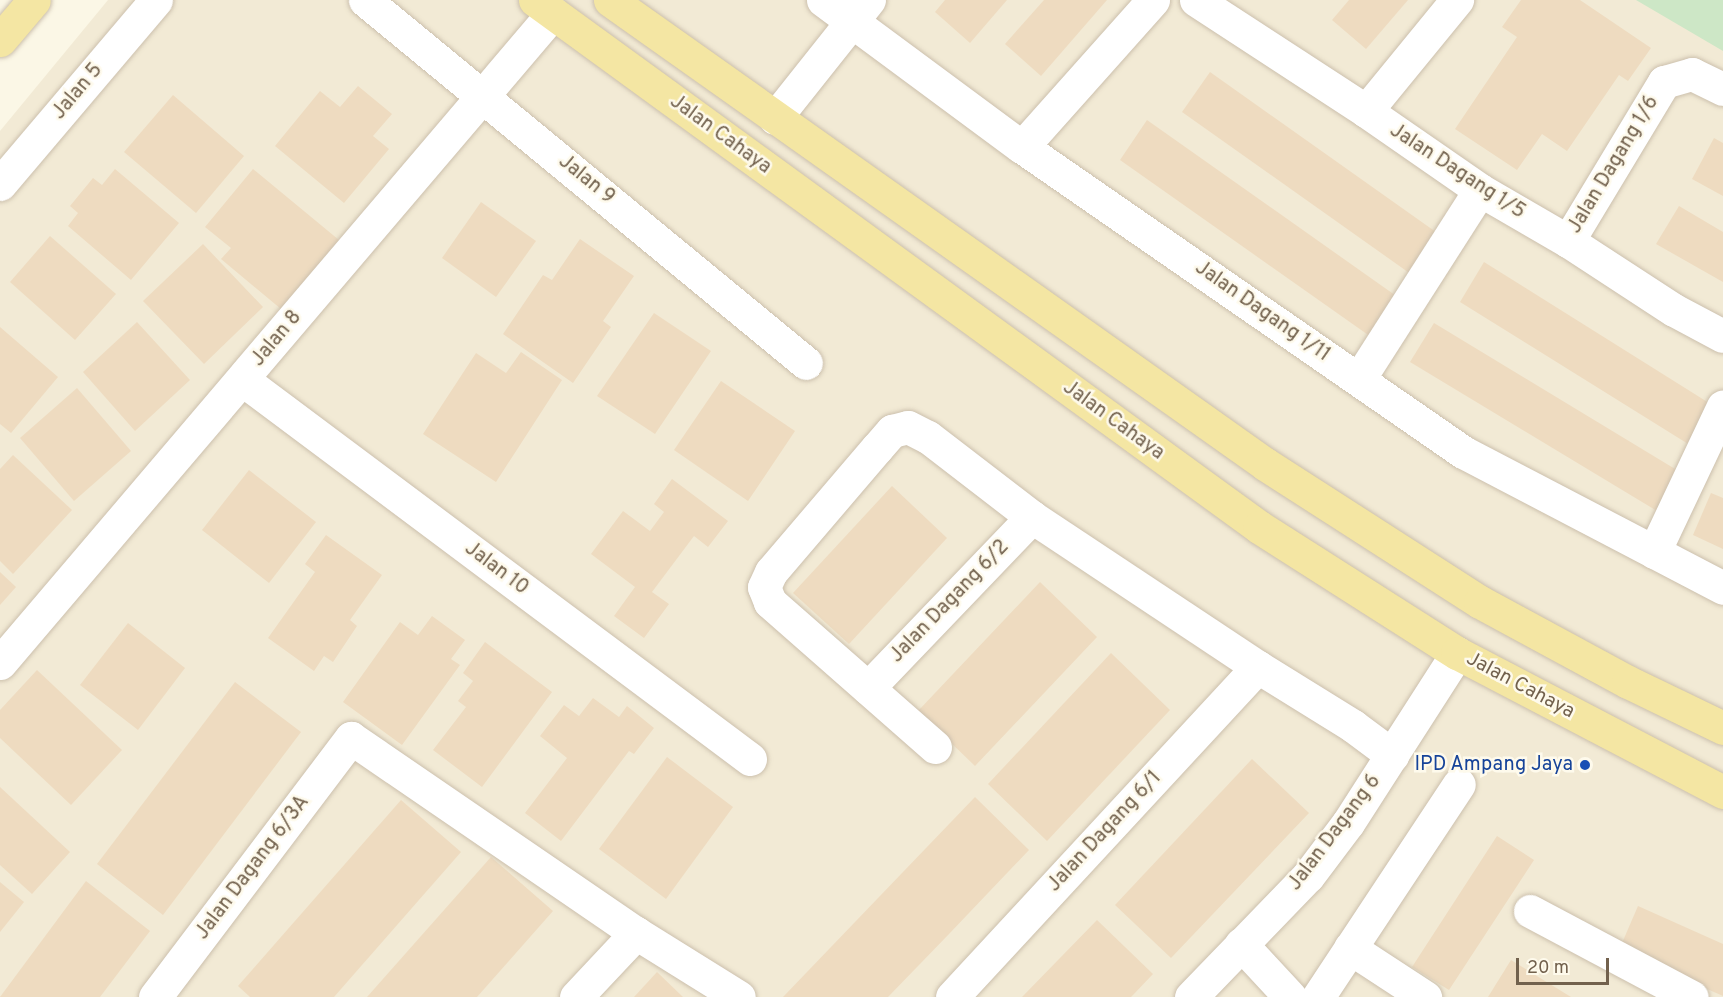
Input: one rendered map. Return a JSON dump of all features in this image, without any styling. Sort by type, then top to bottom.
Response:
[{"type":"main road","points":[[0,40],[34,0]]},
{"type":"main road","points":[[610,0],[1265,464],[1480,602],[1628,682],[1723,728]]},
{"type":"main road","name":"Jalan Cahaya","points":[[544,7],[1259,527],[1457,653],[1723,792]]},
{"type":"street","name":"Jalan 5","points":[[0,184],[156,0]]},
{"type":"street","name":"Jalan 9","points":[[365,0],[806,363]]},
{"type":"street","name":"Jalan Dagang 1/11","points":[[824,0],[860,10],[1022,147],[1463,452],[1723,588]]},
{"type":"street","points":[[1022,147],[1153,0]]},
{"type":"street","name":"Jalan Dagang 1/5","points":[[1196,0],[1366,111],[1480,190],[1568,241],[1674,310],[1723,336]]},
{"type":"street","points":[[1366,111],[1457,0]]},
{"type":"street","name":"Jalan 8","points":[[0,663],[483,96],[544,7]]},
{"type":"street","points":[[775,118],[860,10]]},
{"type":"street","name":"Jalan Dagang 1/6","points":[[1568,241],[1664,82],[1692,74],[1723,89]]},
{"type":"street","points":[[1359,380],[1480,190]]},
{"type":"street","name":"Jalan 10","points":[[243,380],[750,759]]},
{"type":"street","points":[[1654,552],[1723,406]]},
{"type":"street","points":[[935,747],[770,602],[764,587],[771,572],[892,431],[908,427],[928,437],[1032,517],[1258,667],[1353,726],[1392,755]]},
{"type":"street","name":"Jalan Dagang 6/2","points":[[868,688],[1032,517]]},
{"type":"street","name":"Jalan Dagang 6","points":[[1191,997],[1308,876],[1348,823],[1457,653]]},
{"type":"street","name":"Jalan Dagang 6/1","points":[[952,997],[1258,667]]},
{"type":"street","name":"Jalan Dagang 6/3A","points":[[155,997],[351,738],[636,933]]},
{"type":"street","points":[[1318,997],[1459,784]]},
{"type":"street","points":[[1530,911],[1692,997]]},
{"type":"street","points":[[576,997],[636,933],[739,997]]},
{"type":"street","points":[[1241,944],[1290,997]]},
{"type":"street","points":[[1350,948],[1425,997]]},
{"type":"shaded area","points":[[108,0],[1723,0],[1723,997],[0,997],[0,131]]},
{"type":"green space","points":[[1636,0],[1723,0],[1723,51]]},
{"type":"building","points":[[945,0],[1007,0],[970,43],[935,12]]},
{"type":"building","points":[[1044,0],[1107,0],[1041,76],[1005,44]]},
{"type":"building","points":[[1349,0],[1408,0],[1366,49],[1332,20]]},
{"type":"building","points":[[1521,0],[1580,0],[1651,48],[1628,81],[1619,75],[1567,151],[1542,134],[1517,170],[1455,129],[1517,37],[1502,27]]},
{"type":"building","points":[[1210,72],[1450,242],[1422,282],[1182,112]]},
{"type":"building","points":[[358,86],[392,114],[373,136],[389,149],[344,203],[275,146],[320,91],[340,107]]},
{"type":"building","points":[[173,95],[244,156],[196,213],[124,152]]},
{"type":"building","points":[[1147,120],[1409,305],[1381,344],[1120,160]]},
{"type":"building","points":[[1714,138],[1723,143],[1723,196],[1692,179]]},
{"type":"building","points":[[115,169],[179,223],[131,280],[68,226],[78,213],[70,206],[93,178],[102,185]]},
{"type":"building","points":[[253,169],[339,240],[281,309],[221,259],[231,248],[205,227]]},
{"type":"building","points":[[481,202],[536,241],[496,297],[442,258]]},
{"type":"building","points":[[1679,206],[1723,232],[1723,282],[1656,244]]},
{"type":"building","points":[[50,236],[116,294],[75,340],[10,282]]},
{"type":"building","points":[[580,239],[634,276],[603,321],[611,327],[573,383],[503,334],[543,275],[552,280]]},
{"type":"building","points":[[203,244],[263,307],[204,364],[143,301]]},
{"type":"building","points":[[1484,262],[1717,408],[1693,447],[1460,302]]},
{"type":"building","points":[[654,313],[711,351],[655,434],[597,396]]},
{"type":"building","points":[[137,322],[190,380],[135,431],[83,372]]},
{"type":"building","points":[[1434,323],[1685,475],[1662,514],[1410,362]]},
{"type":"building","points":[[0,327],[58,377],[11,433],[0,424]]},
{"type":"building","points":[[521,352],[562,380],[496,482],[423,434],[476,353],[506,373]]},
{"type":"building","points":[[721,381],[795,431],[748,501],[674,450]]},
{"type":"building","points":[[77,388],[131,451],[74,501],[20,438]]},
{"type":"building","points":[[13,455],[72,510],[13,574],[0,561],[0,469]]},
{"type":"building","points":[[249,470],[316,522],[269,583],[202,530]]},
{"type":"building","points":[[672,479],[728,521],[708,547],[694,536],[652,592],[669,604],[644,638],[614,616],[635,587],[591,554],[623,511],[650,531],[664,512],[654,504]]},
{"type":"building","points":[[892,486],[947,538],[849,644],[793,593]]},
{"type":"building","points":[[1711,493],[1723,498],[1723,549],[1693,535]]},
{"type":"building","points":[[326,535],[382,575],[350,620],[357,626],[333,662],[324,656],[314,671],[268,638],[315,572],[305,564]]},
{"type":"building","points":[[0,572],[16,587],[0,605]]},
{"type":"building","points":[[1040,582],[1097,637],[975,766],[918,711]]},
{"type":"building","points":[[432,616],[465,640],[451,659],[460,665],[402,745],[343,702],[400,622],[418,635]]},
{"type":"building","points":[[128,623],[185,668],[138,730],[80,685]]},
{"type":"building","points":[[485,642],[552,692],[482,787],[433,750],[466,707],[458,701],[473,681],[463,673]]},
{"type":"building","points":[[1111,653],[1170,710],[1047,841],[988,784]]},
{"type":"building","points":[[37,670],[122,750],[71,805],[0,738],[0,710]]},
{"type":"building","points":[[235,682],[301,732],[163,915],[97,864]]},
{"type":"building","points":[[593,698],[619,717],[627,706],[654,728],[634,754],[629,751],[561,841],[525,813],[567,758],[540,736],[564,705],[579,716]]},
{"type":"building","points":[[667,757],[733,807],[666,899],[599,849]]},
{"type":"building","points":[[1252,759],[1309,813],[1171,958],[1115,905]]},
{"type":"building","points":[[0,787],[70,852],[32,894],[0,865]]},
{"type":"building","points":[[975,797],[1029,850],[949,934],[888,997],[783,997]]},
{"type":"building","points":[[401,800],[461,852],[334,997],[250,997],[238,986]]},
{"type":"building","points":[[1497,836],[1534,860],[1449,990],[1412,967]]},
{"type":"building","points":[[491,857],[553,911],[477,997],[367,997]]},
{"type":"building","points":[[86,881],[150,931],[100,997],[0,997]]},
{"type":"building","points":[[0,882],[24,902],[0,932]]},
{"type":"building","points":[[1638,906],[1723,944],[1723,996],[1619,950]]},
{"type":"building","points":[[1097,920],[1153,974],[1133,995],[1131,997],[1022,997]]},
{"type":"building","points":[[1511,960],[1571,997],[1488,997]]},
{"type":"building","points":[[657,972],[683,997],[634,997]]},
{"type":"place","name":"IPD Ampang Jaya","points":[[1585,765]]}]
